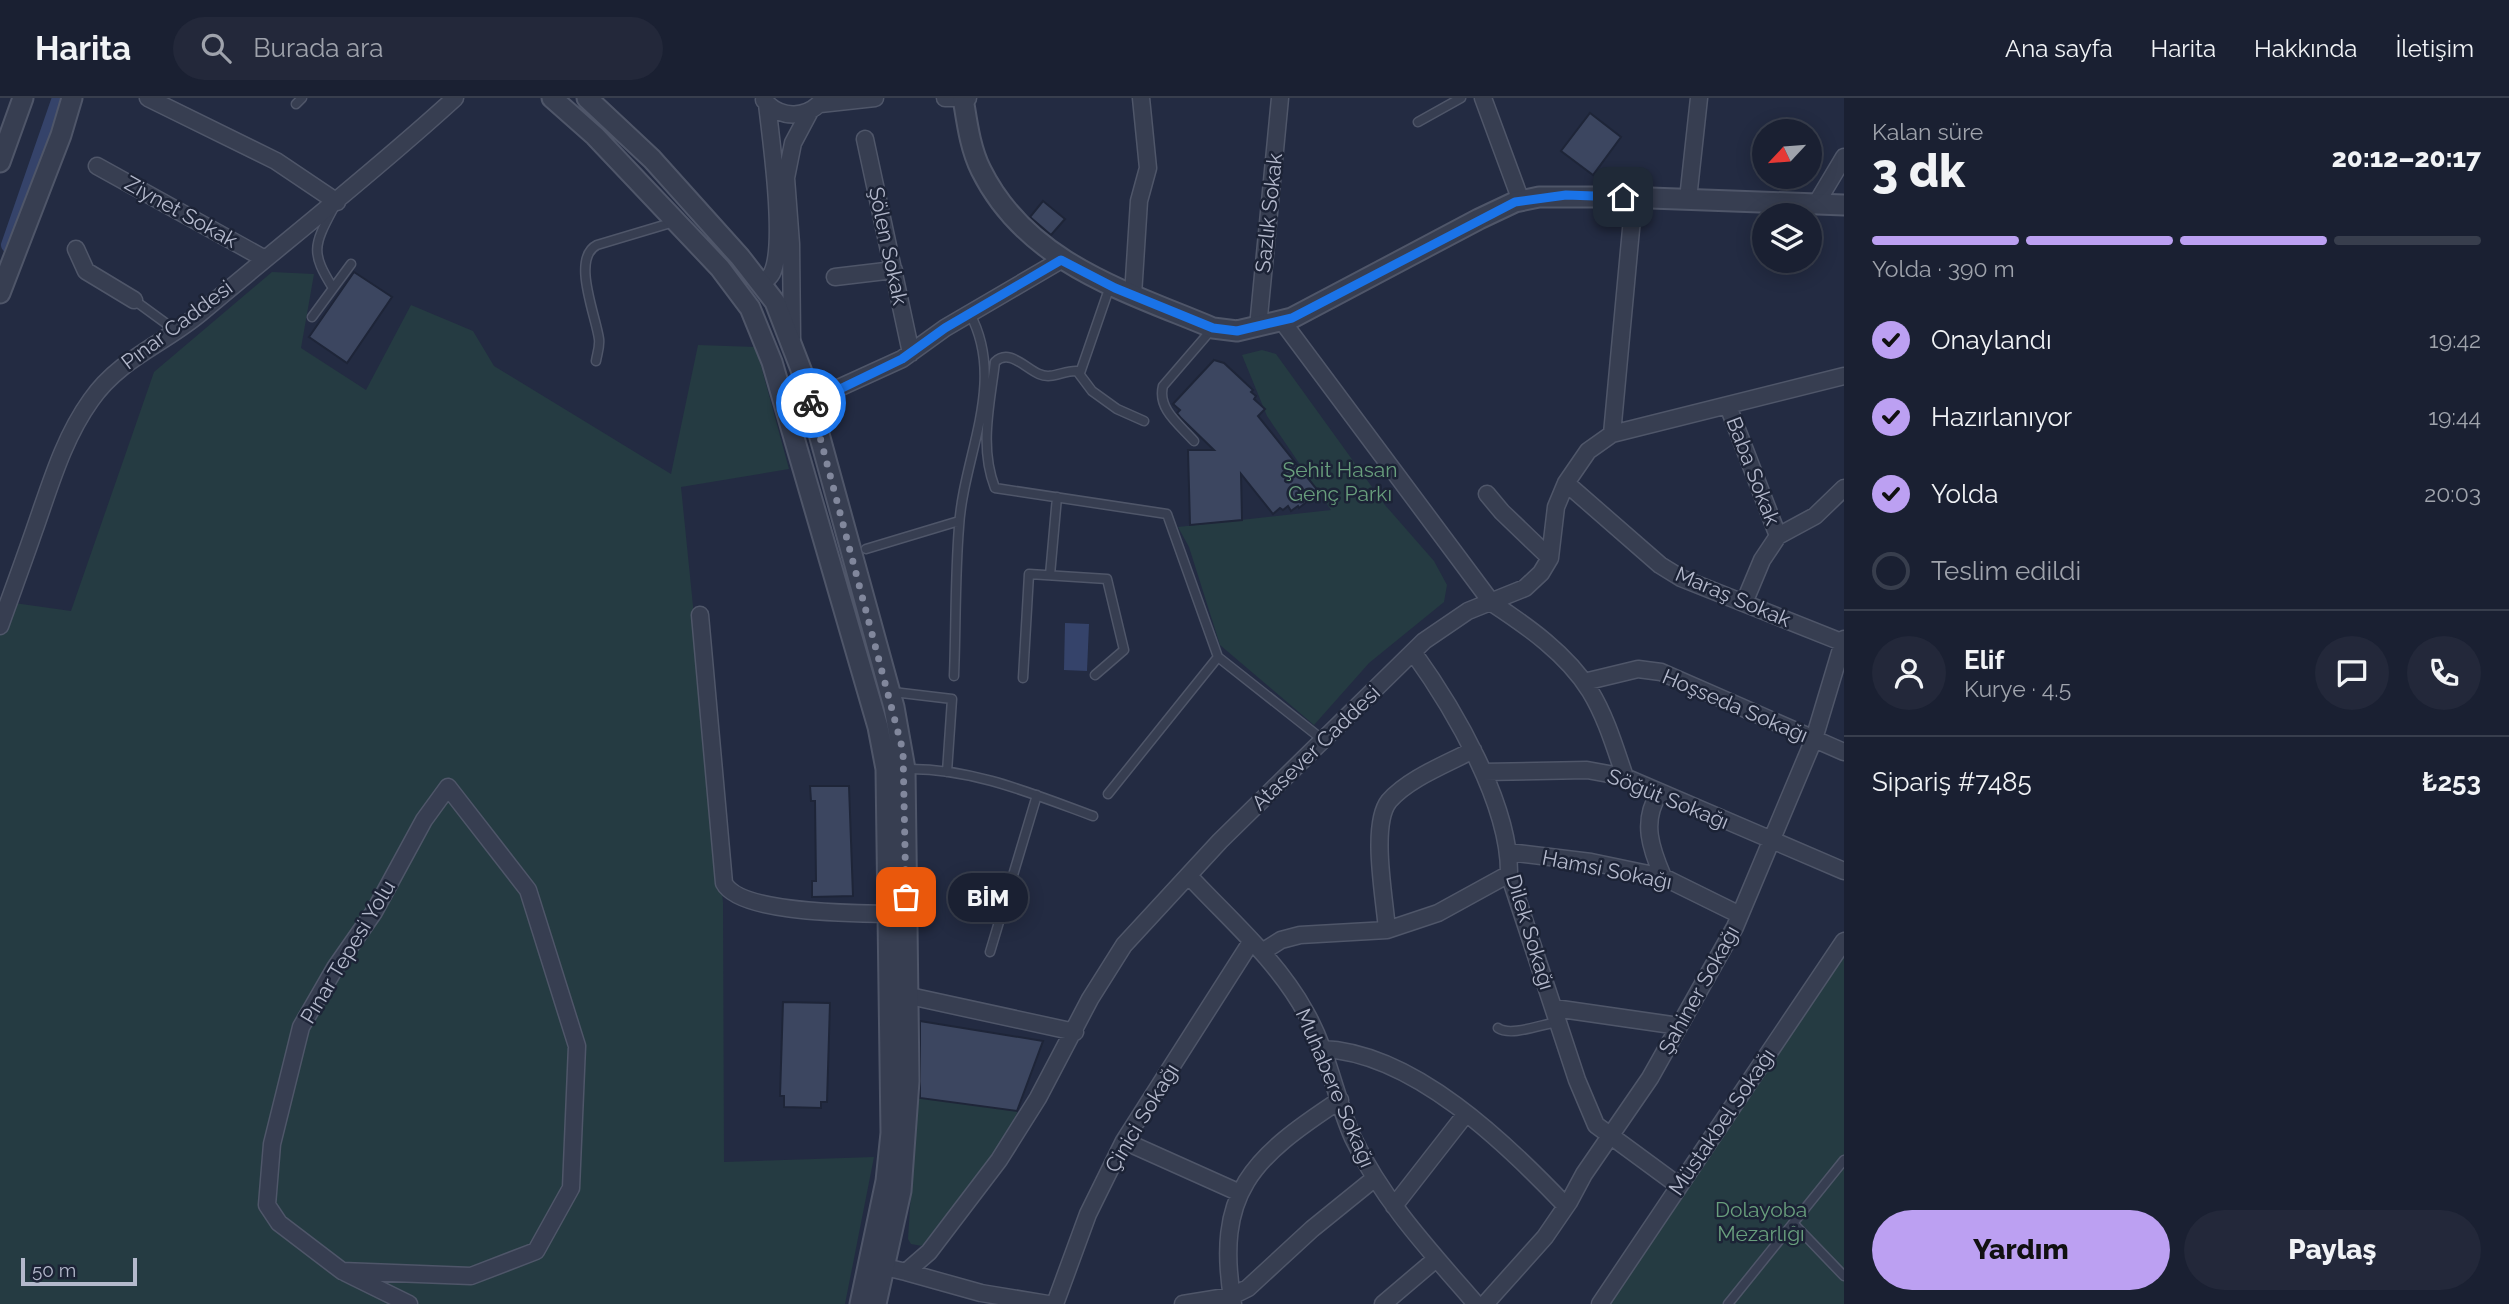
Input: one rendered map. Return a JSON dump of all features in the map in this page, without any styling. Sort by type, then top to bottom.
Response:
[{"type":"street","points":[[0,162],[23,98]]},
{"type":"street","points":[[0,293],[58,144],[72,98]]},
{"type":"street","points":[[148,98],[276,161],[337,202]]},
{"type":"street","name":"Pınar Caddesi","points":[[0,626],[50,480],[89,401],[118,369],[202,312],[387,161],[455,98]]},
{"type":"street","points":[[552,98],[594,136],[737,289],[763,335],[878,727],[895,769],[889,914],[909,1081],[905,1157],[876,1304]]},
{"type":"street","points":[[587,98],[652,159],[775,302],[792,340],[810,401],[890,692],[895,769],[899,994],[887,1169],[860,1304]]},
{"type":"street","points":[[765,101],[787,115],[818,105],[875,98]]},
{"type":"street","points":[[945,98],[965,98],[972,145],[980,170],[997,197],[1030,236],[1061,260],[1110,286],[1213,328],[1237,331],[1282,321],[1467,225],[1521,201],[1566,195],[1790,203]]},
{"type":"street","points":[[1133,295],[1139,201],[1148,168],[1141,98]]},
{"type":"street","name":"Sazlık Sokak","points":[[1258,327],[1280,98]]},
{"type":"street","points":[[1483,98],[1521,201]]},
{"type":"street","points":[[1688,199],[1699,98]]},
{"type":"street","points":[[761,285],[772,274],[775,259],[776,186],[765,101]]},
{"type":"street","points":[[792,340],[791,244],[786,178],[793,143],[818,105]]},
{"type":"street","name":"Şölen Sokak","points":[[865,139],[911,353]]},
{"type":"street","points":[[1817,203],[1844,157]]},
{"type":"street","name":"Ziynet Sokak","points":[[97,166],[265,259]]},
{"type":"street","points":[[1612,434],[1634,197]]},
{"type":"street","points":[[1822,204],[1844,205]]},
{"type":"street","points":[[76,249],[86,271],[134,300]]},
{"type":"street","points":[[810,401],[911,353],[1061,260]]},
{"type":"street","points":[[835,277],[894,270]]},
{"type":"street","points":[[1282,321],[1492,603],[1533,631],[1584,682],[1607,727],[1625,777]]},
{"type":"street","points":[[1550,558],[1556,507],[1566,483],[1588,451],[1612,434],[1844,376]]},
{"type":"street","name":"Baba Sokak","points":[[1728,406],[1778,536]]},
{"type":"street","name":"Maraş Sokak","points":[[1566,483],[1660,565],[1681,578],[1843,642]]},
{"type":"street","points":[[1744,603],[1762,560],[1778,536],[1815,516],[1844,488]]},
{"type":"street","points":[[1487,494],[1550,558]]},
{"type":"street","name":"Atasever Caddesi","points":[[905,1272],[929,1252],[999,1160],[1075,1032],[1090,999],[1124,945],[1323,740],[1413,652],[1444,626],[1468,611],[1525,588],[1541,573],[1550,558]]},
{"type":"street","points":[[700,615],[724,883],[729,892],[743,899],[775,905],[828,912],[889,914]]},
{"type":"street","name":"Şahiner Sokağı","points":[[1485,1304],[1545,1237],[1566,1206],[1679,1026],[1740,915],[1814,739],[1843,642]]},
{"type":"street","name":"Dilek Sokağı","points":[[1413,652],[1473,750],[1483,772],[1510,852],[1509,874],[1577,1080],[1596,1125],[1679,1186]]},
{"type":"street","name":"Hoşseda Sokağı","points":[[1584,682],[1638,668],[1661,672],[1844,752]]},
{"type":"street","points":[[1387,930],[1380,841],[1385,808],[1405,789],[1473,750]]},
{"type":"street","name":"Söğüt Sokağı","points":[[1483,772],[1587,770],[1625,777],[1659,794],[1844,871]]},
{"type":"street","name":"Pınar Tepesi Yolu","points":[[342,1271],[471,1276],[536,1251],[571,1188],[577,1046],[527,890],[448,787],[424,820],[374,912],[335,968],[301,1027],[272,1143],[267,1205],[279,1223],[342,1271],[409,1304]]},
{"type":"street","points":[[1659,794],[1650,808],[1649,826],[1654,855],[1662,877]]},
{"type":"street","name":"Hamsi Sokağı","points":[[1510,852],[1591,862],[1662,877],[1740,915]]},
{"type":"street","points":[[1256,947],[1300,935],[1387,930],[1438,913],[1509,874]]},
{"type":"street","name":"Muhabere Sokağı","points":[[1189,876],[1256,947],[1306,1013],[1322,1049],[1353,1137],[1375,1178],[1436,1259],[1476,1304]]},
{"type":"street","name":"Müstakbel Sokağı","points":[[1600,1304],[1844,941]]},
{"type":"street","name":"Çinici Sokağı","points":[[1055,1304],[1088,1214],[1124,1141],[1256,947]]},
{"type":"street","points":[[899,994],[1075,1032]]},
{"type":"street","points":[[1556,1015],[1679,1026]]},
{"type":"street","points":[[1322,1049],[1344,1050],[1377,1062],[1441,1095],[1566,1206]]},
{"type":"street","points":[[1232,1300],[1228,1254],[1240,1193],[1249,1173],[1275,1146],[1340,1100]]},
{"type":"street","points":[[1394,1206],[1465,1115]]},
{"type":"street","points":[[1124,1141],[1240,1193]]},
{"type":"street","points":[[1183,1304],[1232,1300],[1375,1178]]},
{"type":"street","points":[[1383,1304],[1436,1259]]},
{"type":"street","points":[[885,1267],[981,1293],[1048,1304]]},
{"type":"lane","points":[[1418,122],[1461,98]]},
{"type":"lane","points":[[333,288],[316,261],[317,238],[337,202]]},
{"type":"lane","points":[[596,362],[600,343],[584,268],[588,252],[597,245],[677,222]]},
{"type":"lane","points":[[312,317],[351,264]]},
{"type":"lane","points":[[1080,373],[1110,286]]},
{"type":"lane","points":[[134,300],[175,330]]},
{"type":"lane","points":[[954,676],[959,521],[977,431],[986,357],[979,331],[970,314]]},
{"type":"lane","points":[[1194,441],[1166,409],[1161,393],[1163,386],[1213,328]]},
{"type":"lane","points":[[1144,421],[1126,414],[1091,391],[1080,373],[1074,370],[1045,376],[1007,357],[995,362],[986,446],[989,472],[995,488],[1167,514],[1219,657],[1323,740]]},
{"type":"lane","points":[[1050,575],[1056,497]]},
{"type":"lane","points":[[866,549],[959,521]]},
{"type":"lane","points":[[1023,678],[1029,574],[1107,579],[1124,650],[1094,675]]},
{"type":"lane","points":[[1108,794],[1219,657]]},
{"type":"lane","points":[[890,692],[953,699],[947,772]]},
{"type":"lane","points":[[895,769],[947,772],[998,781],[1093,816]]},
{"type":"lane","points":[[990,952],[1037,795]]},
{"type":"lane","points":[[1498,1028],[1504,1032],[1516,1032],[1556,1015]]},
{"type":"lane","points":[[1728,1304],[1844,1160]]},
{"type":"lane","points":[[1794,1224],[1844,1276]]},
{"type":"green space","points":[[272,272],[314,274],[301,348],[366,390],[411,305],[473,331],[494,366],[671,474],[698,345],[756,347],[789,469],[681,487],[723,903],[724,1162],[874,1157],[845,1304],[0,1304],[0,601],[71,611],[154,372]]},
{"type":"green space","name":"Şehit Hasan Genç Parkı","points":[[1262,350],[1276,354],[1385,505],[1434,561],[1447,585],[1444,602],[1369,663],[1314,725],[1220,645],[1189,547],[1178,527],[1331,510],[1267,416],[1242,355]]},
{"type":"green space","name":"Dolayoba Mezarlığı","points":[[1844,950],[1844,1304],[1608,1304]]},
{"type":"green space","points":[[917,1097],[1018,1111],[1003,1141],[922,1246],[911,1244],[908,1239]]},
{"type":"water","points":[[1065,623],[1089,624],[1087,671],[1064,670]]},
{"type":"building","points":[[1590,113],[1621,137],[1593,175],[1561,151]]},
{"type":"building","points":[[1043,201],[1065,219],[1051,235],[1030,217]]},
{"type":"building","points":[[354,272],[392,297],[347,363],[309,337]]},
{"type":"building","points":[[1214,360],[1224,363],[1253,390],[1251,392],[1256,396],[1254,399],[1265,409],[1258,416],[1319,492],[1299,508],[1298,506],[1291,511],[1288,506],[1273,514],[1241,474],[1242,520],[1190,525],[1188,450],[1214,450],[1181,418],[1177,413],[1180,410],[1173,404]]},
{"type":"building","points":[[810,786],[849,786],[853,896],[812,897],[812,881],[816,881],[815,801],[811,801]]},
{"type":"building","points":[[783,1002],[830,1003],[827,1102],[821,1102],[821,1108],[784,1107],[784,1096],[780,1096]]},
{"type":"building","points":[[920,1021],[1043,1041],[1017,1111],[920,1098]]},
{"type":"waterway","points":[[9,245],[60,98]]},
{"type":"way so far","points":[[811,403],[899,729],[905,769],[906,897]]},
{"type":"place","name":"BİM","points":[[906,897]]},
{"type":"route","points":[[811,403],[810,401],[902,359],[945,328],[1061,260],[1115,288],[1213,328],[1237,331],[1292,318],[1515,202],[1566,195],[1623,197]]}]
